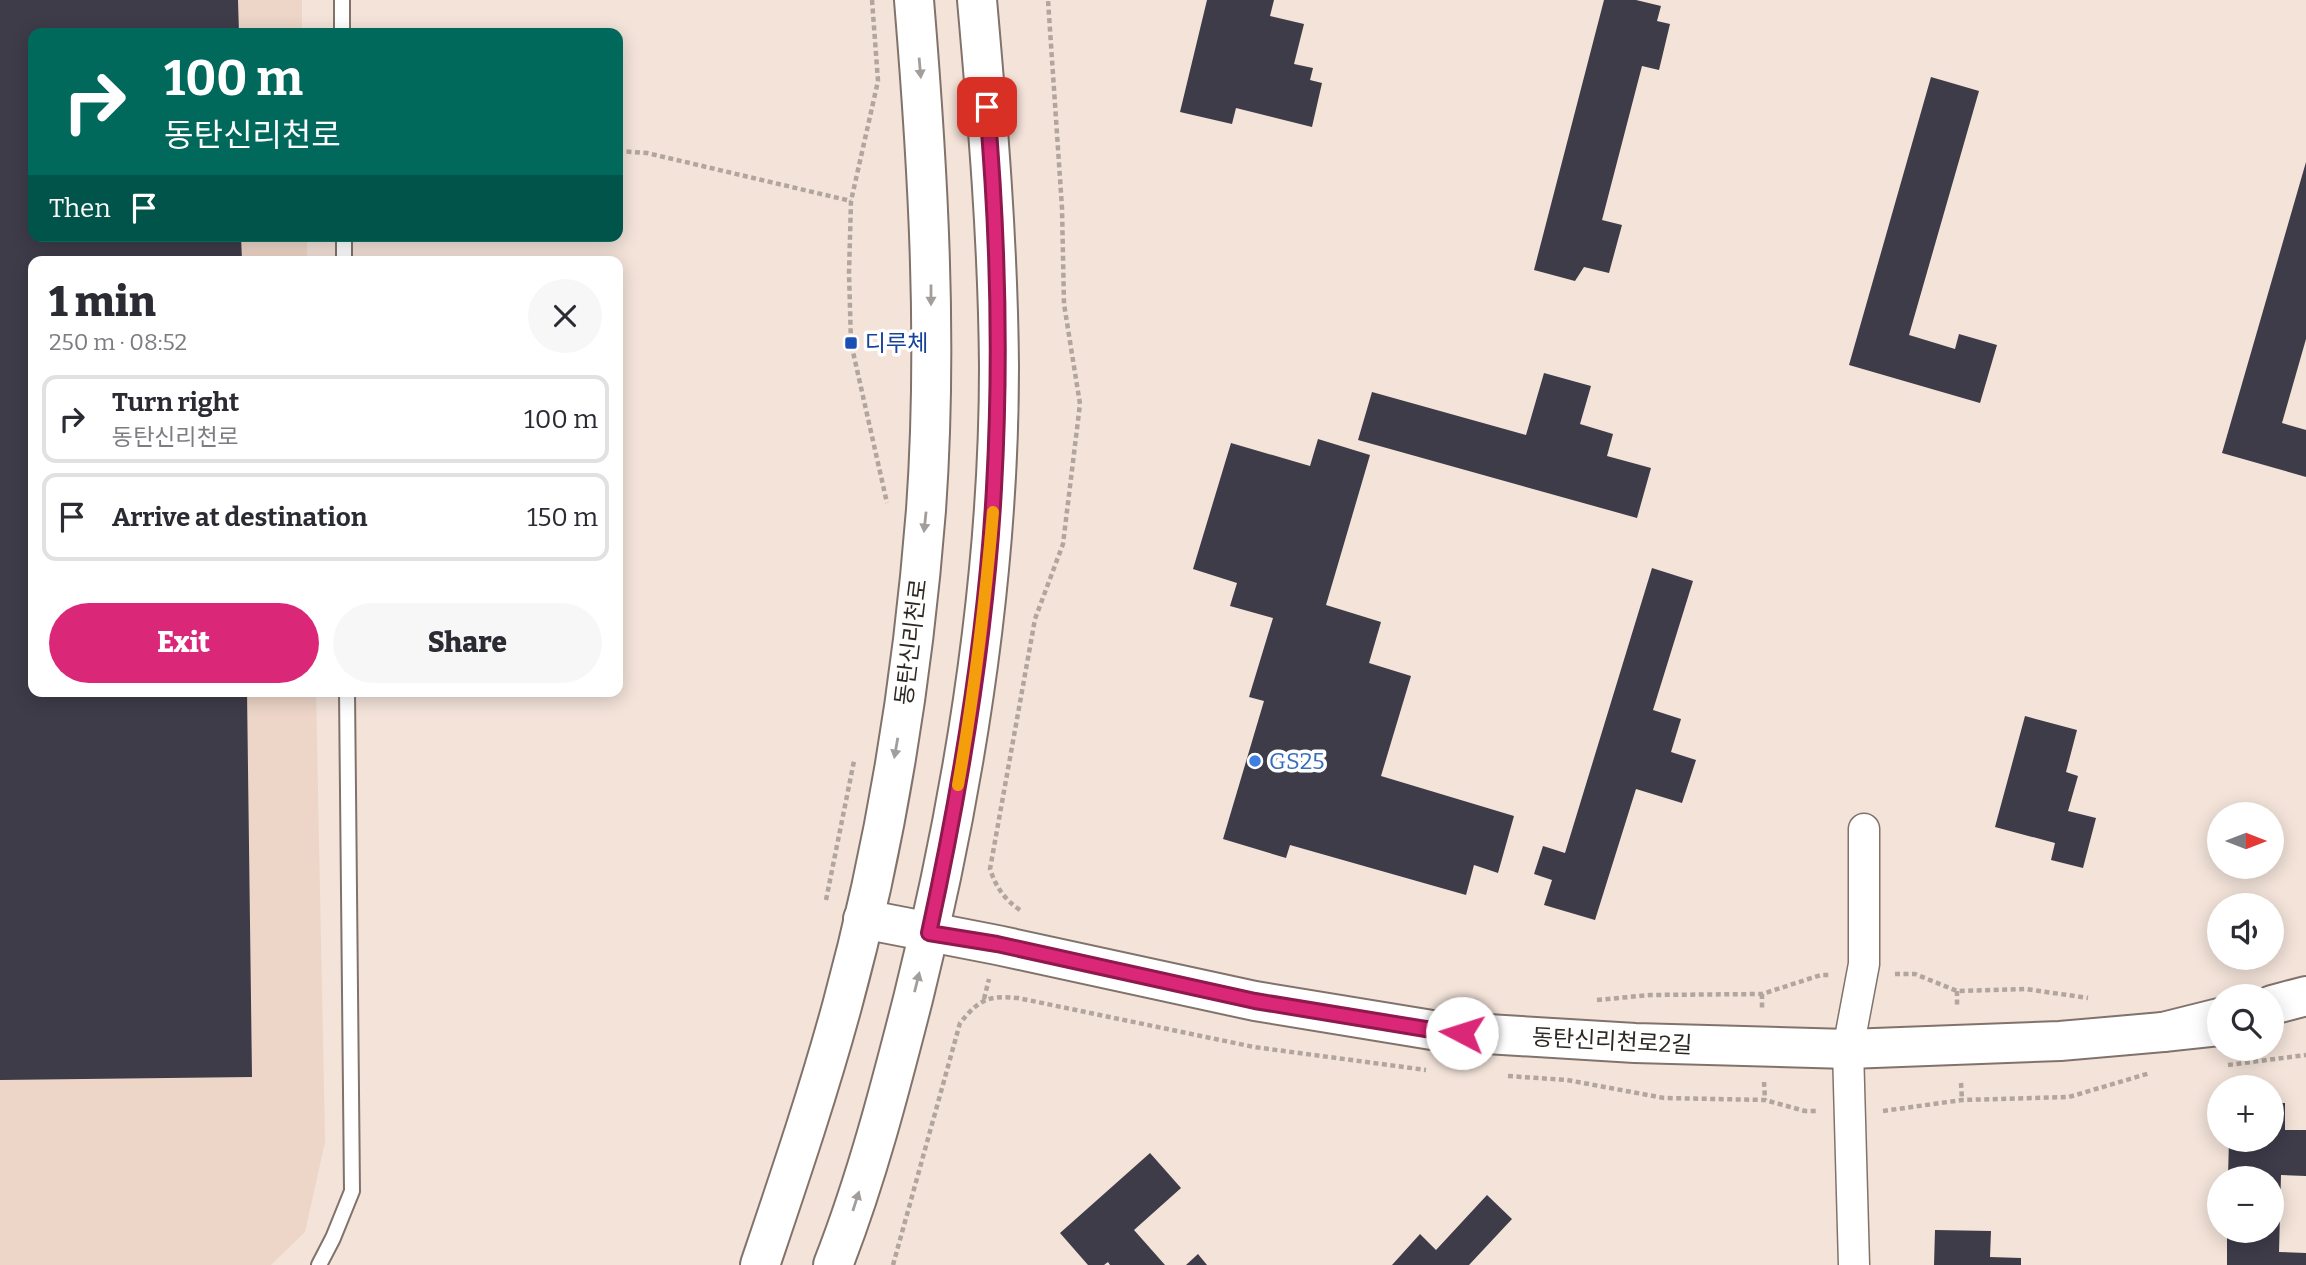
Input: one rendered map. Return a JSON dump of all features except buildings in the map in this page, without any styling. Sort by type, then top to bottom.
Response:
[{"type":"main road","name":"동탄신리천로","points":[[760,1265],[798,1154],[863,919],[882,829],[915,624],[926,508],[931,243],[914,0]]},
{"type":"main road","points":[[833,1265],[880,1128],[929,933],[948,844],[969,721],[985,597],[994,488],[999,371],[997,257],[977,0]]},
{"type":"main road","name":"동탄신리천로2길","points":[[863,919],[997,944],[1255,1001],[1438,1031],[1635,1043],[1848,1049],[2060,1041],[2207,1027]]},
{"type":"main road","points":[[2284,1002],[2306,996]]},
{"type":"main road","points":[[2284,1020],[2306,1018]]},
{"type":"main road","name":"동탄신리천로2길","points":[[2163,1032],[2207,1021]]},
{"type":"street","points":[[1854,1265],[1848,1049],[1864,964],[1864,829]]},
{"type":"lane","points":[[342,0],[342,28]]},
{"type":"lane","points":[[318,1265],[333,1238],[352,1191],[347,697]]},
{"type":"path","points":[[872,0],[878,81],[851,201],[851,343],[887,503]]},
{"type":"path","points":[[1021,911],[1007,902],[995,884],[990,869],[1035,620],[1063,544],[1080,404],[1064,304],[1062,208],[1048,0]]},
{"type":"path","points":[[623,151],[646,153],[851,201]]},
{"type":"path","points":[[825,908],[856,751]]},
{"type":"path","points":[[1915,974],[1956,991],[2026,989],[2089,998]]},
{"type":"path","points":[[1586,1002],[1650,995],[1762,994],[1821,975]]},
{"type":"path","points":[[893,1265],[960,1023],[984,999]]},
{"type":"path","points":[[2215,1066],[2306,1055]]},
{"type":"path","points":[[1895,1110],[1962,1100],[2069,1097],[2162,1069]]},
{"type":"shaded area","points":[[0,0],[302,0],[302,28],[28,28],[28,242],[307,242],[307,256],[28,256],[28,697],[316,697],[325,1142],[305,1232],[271,1265],[0,1265]]},
{"type":"slow traffic","points":[[958,785],[985,597],[993,512]]},
{"type":"place","name":"디루체","points":[[851,343]]},
{"type":"place","name":"GS25","points":[[1255,761]]},
{"type":"route","points":[[987,107],[997,257],[999,371],[994,488],[985,597],[969,721],[948,844],[929,933],[997,944],[1255,1001],[1462,1033]]}]
